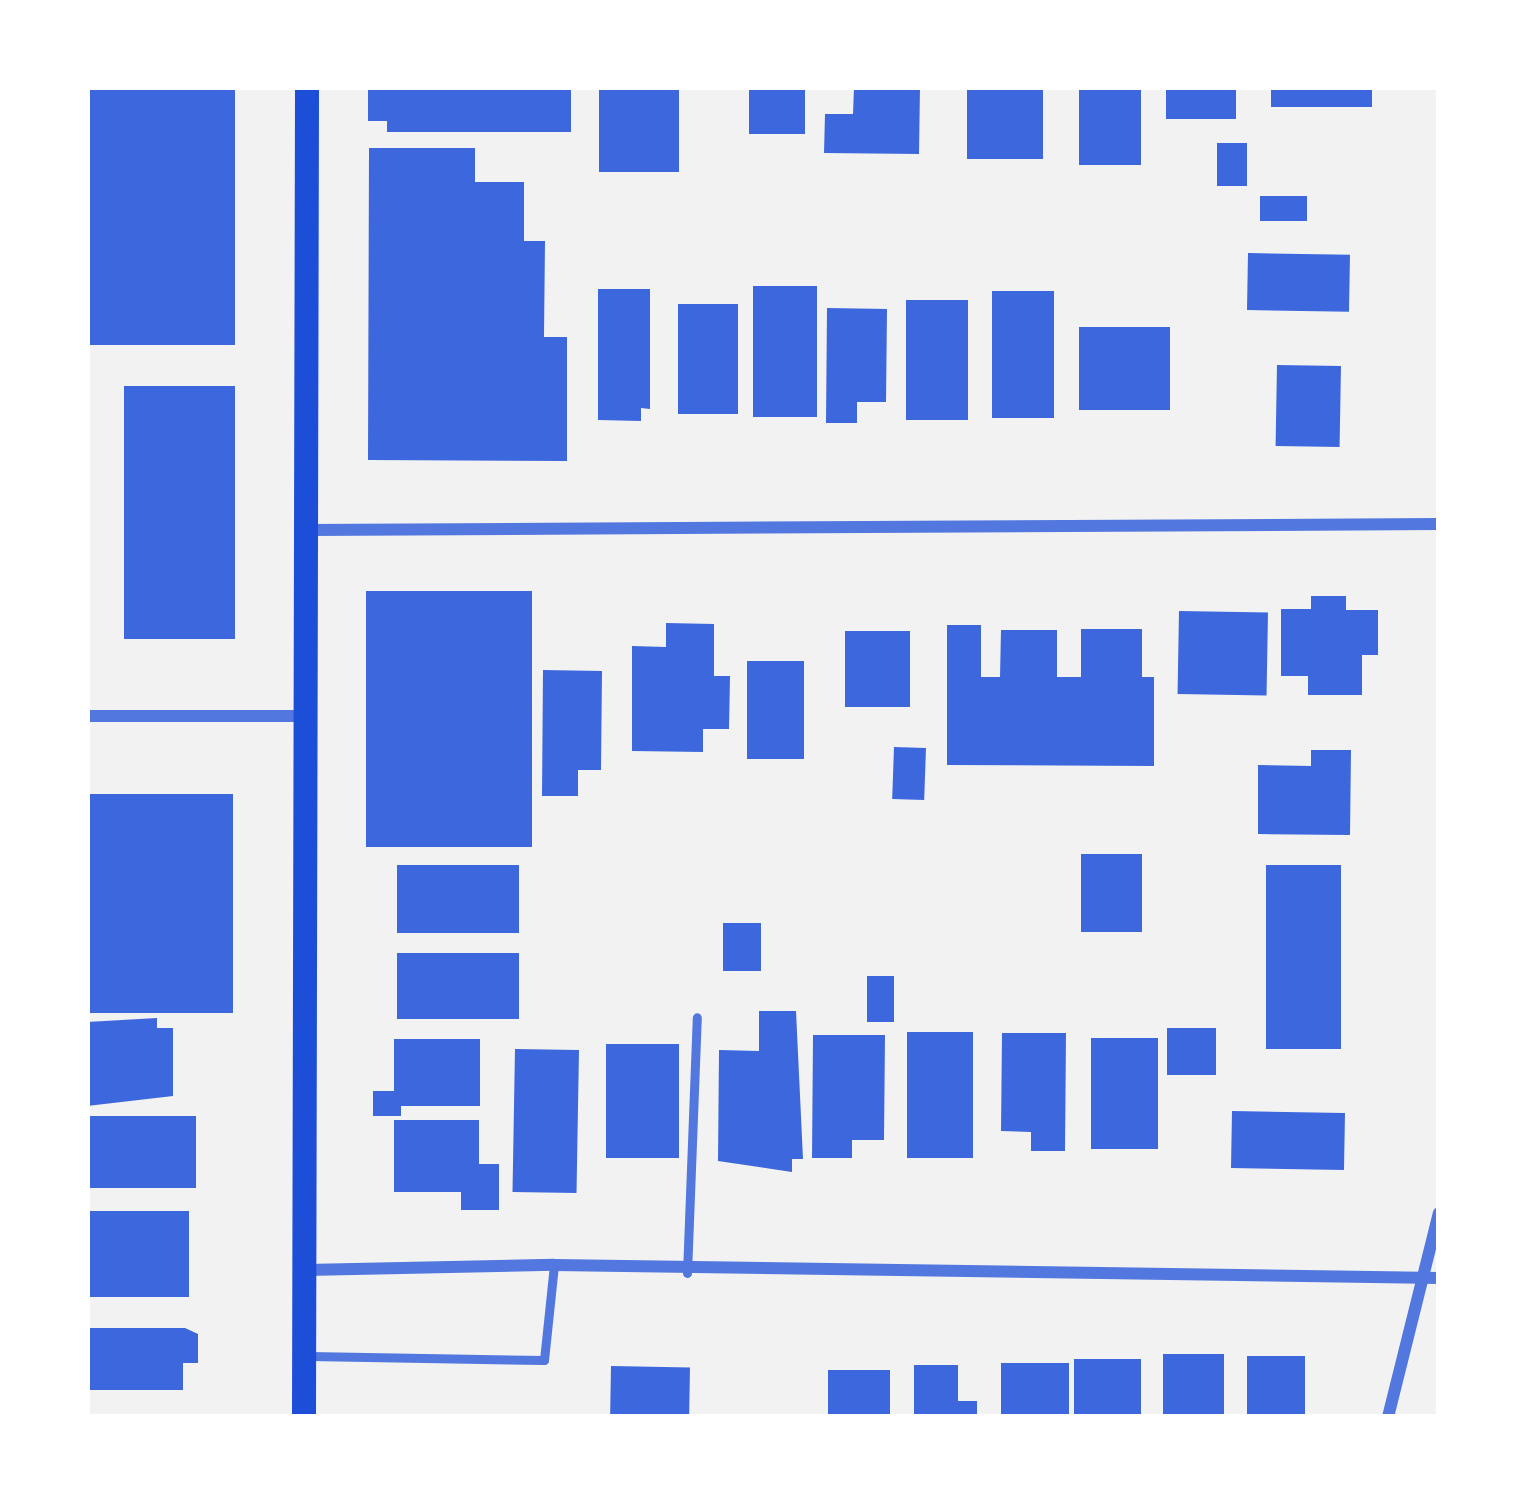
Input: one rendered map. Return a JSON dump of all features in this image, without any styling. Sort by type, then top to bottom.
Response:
[{"type":"main road","points":[[304,1417],[307,87]]},
{"type":"street","points":[[307,530],[1439,524]]},
{"type":"street","points":[[87,716],[304,716]]},
{"type":"street","points":[[1388,1417],[1433,1278],[1439,1214]]},
{"type":"street","points":[[304,1270],[554,1265],[687,1273],[1433,1278]]},
{"type":"lane","points":[[687,1273],[697,1017]]},
{"type":"lane","points":[[304,1356],[544,1360],[554,1265]]},
{"type":"building","points":[[87,87],[235,87],[235,345],[87,345]]},
{"type":"building","points":[[368,87],[571,87],[571,132],[387,132],[387,121],[368,121]]},
{"type":"building","points":[[599,87],[679,87],[679,172],[599,172]]},
{"type":"building","points":[[749,87],[805,87],[805,134],[749,134]]},
{"type":"building","points":[[854,87],[920,87],[919,154],[824,153],[825,114],[853,114]]},
{"type":"building","points":[[967,87],[1043,87],[1043,159],[967,159]]},
{"type":"building","points":[[1079,87],[1141,87],[1141,165],[1079,165]]},
{"type":"building","points":[[1166,87],[1236,87],[1236,119],[1166,119]]},
{"type":"building","points":[[1271,87],[1372,87],[1372,107],[1271,107]]},
{"type":"building","points":[[1217,143],[1247,143],[1247,186],[1217,186]]},
{"type":"building","points":[[369,148],[475,148],[475,182],[524,182],[524,241],[545,241],[544,337],[567,337],[567,461],[368,460]]},
{"type":"building","points":[[1260,196],[1307,196],[1307,221],[1260,221]]},
{"type":"building","points":[[1248,253],[1350,255],[1349,312],[1247,310]]},
{"type":"building","points":[[753,286],[817,286],[817,417],[753,417]]},
{"type":"building","points":[[598,289],[650,289],[650,409],[641,408],[641,421],[598,420]]},
{"type":"building","points":[[992,291],[1054,291],[1054,418],[992,418]]},
{"type":"building","points":[[906,300],[968,300],[968,420],[906,420]]},
{"type":"building","points":[[678,304],[738,304],[738,414],[678,414]]},
{"type":"building","points":[[827,308],[887,309],[886,402],[857,402],[857,423],[826,423]]},
{"type":"building","points":[[1079,327],[1170,327],[1170,410],[1079,410]]},
{"type":"building","points":[[1277,365],[1341,366],[1340,447],[1276,446]]},
{"type":"building","points":[[124,386],[235,386],[235,639],[124,639]]},
{"type":"building","points":[[366,591],[532,591],[532,847],[366,847]]},
{"type":"building","points":[[1311,596],[1346,596],[1346,610],[1378,610],[1378,655],[1362,655],[1362,695],[1308,695],[1308,676],[1281,676],[1281,609],[1311,609]]},
{"type":"building","points":[[1179,611],[1268,613],[1267,696],[1178,694]]},
{"type":"building","points":[[666,623],[714,624],[714,676],[730,676],[729,729],[703,729],[703,752],[632,751],[632,646],[666,647]]},
{"type":"building","points":[[947,625],[981,625],[981,677],[1000,677],[1001,630],[1057,630],[1057,677],[1081,677],[1081,629],[1142,629],[1142,677],[1154,677],[1154,766],[947,765]]},
{"type":"building","points":[[845,631],[910,631],[910,707],[845,707]]},
{"type":"building","points":[[747,661],[804,661],[804,759],[747,759]]},
{"type":"building","points":[[543,670],[602,671],[601,770],[578,770],[578,796],[542,796]]},
{"type":"building","points":[[894,747],[926,748],[924,800],[892,799]]},
{"type":"building","points":[[1311,750],[1351,750],[1350,835],[1258,834],[1258,765],[1311,766]]},
{"type":"building","points":[[87,794],[233,794],[233,1013],[87,1013]]},
{"type":"building","points":[[1081,854],[1142,854],[1142,932],[1081,932]]},
{"type":"building","points":[[397,865],[519,865],[519,933],[397,933]]},
{"type":"building","points":[[1266,865],[1341,865],[1341,1049],[1266,1049]]},
{"type":"building","points":[[723,923],[761,923],[761,971],[723,971]]},
{"type":"building","points":[[397,953],[519,953],[519,1019],[397,1019]]},
{"type":"building","points":[[867,976],[894,976],[894,1022],[867,1022]]},
{"type":"building","points":[[759,1011],[796,1011],[803,1159],[792,1159],[792,1172],[718,1161],[719,1050],[759,1051]]},
{"type":"building","points":[[157,1018],[157,1028],[173,1028],[173,1096],[87,1106],[87,1022]]},
{"type":"building","points":[[1167,1028],[1216,1028],[1216,1075],[1167,1075]]},
{"type":"building","points":[[907,1032],[973,1032],[973,1158],[907,1158]]},
{"type":"building","points":[[1002,1033],[1066,1033],[1065,1151],[1031,1151],[1031,1132],[1001,1131]]},
{"type":"building","points":[[813,1035],[885,1035],[884,1140],[852,1140],[852,1158],[812,1158]]},
{"type":"building","points":[[1091,1038],[1158,1038],[1158,1149],[1091,1149]]},
{"type":"building","points":[[394,1039],[480,1039],[480,1106],[401,1106],[401,1116],[373,1116],[373,1091],[394,1091]]},
{"type":"building","points":[[606,1044],[679,1044],[679,1158],[606,1158]]},
{"type":"building","points":[[515,1049],[579,1050],[576,1193],[513,1192]]},
{"type":"building","points":[[1232,1111],[1345,1113],[1344,1170],[1231,1168]]},
{"type":"building","points":[[89,1116],[196,1116],[196,1188],[89,1188]]},
{"type":"building","points":[[394,1120],[479,1120],[479,1164],[499,1164],[499,1210],[461,1210],[461,1192],[394,1192]]},
{"type":"building","points":[[87,1211],[189,1211],[189,1297],[87,1297]]},
{"type":"building","points":[[87,1328],[185,1328],[198,1334],[198,1363],[183,1363],[183,1390],[88,1390]]},
{"type":"building","points":[[1163,1354],[1224,1354],[1224,1417],[1163,1417]]},
{"type":"building","points":[[1247,1356],[1305,1356],[1305,1417],[1247,1417]]},
{"type":"building","points":[[1074,1359],[1141,1359],[1141,1417],[1074,1417]]},
{"type":"building","points":[[1001,1363],[1069,1363],[1069,1417],[1001,1417]]},
{"type":"building","points":[[914,1365],[958,1365],[958,1401],[977,1401],[977,1417],[914,1417]]},
{"type":"building","points":[[611,1366],[690,1367],[689,1417],[610,1417]]},
{"type":"building","points":[[828,1370],[890,1370],[890,1417],[828,1417]]}]
